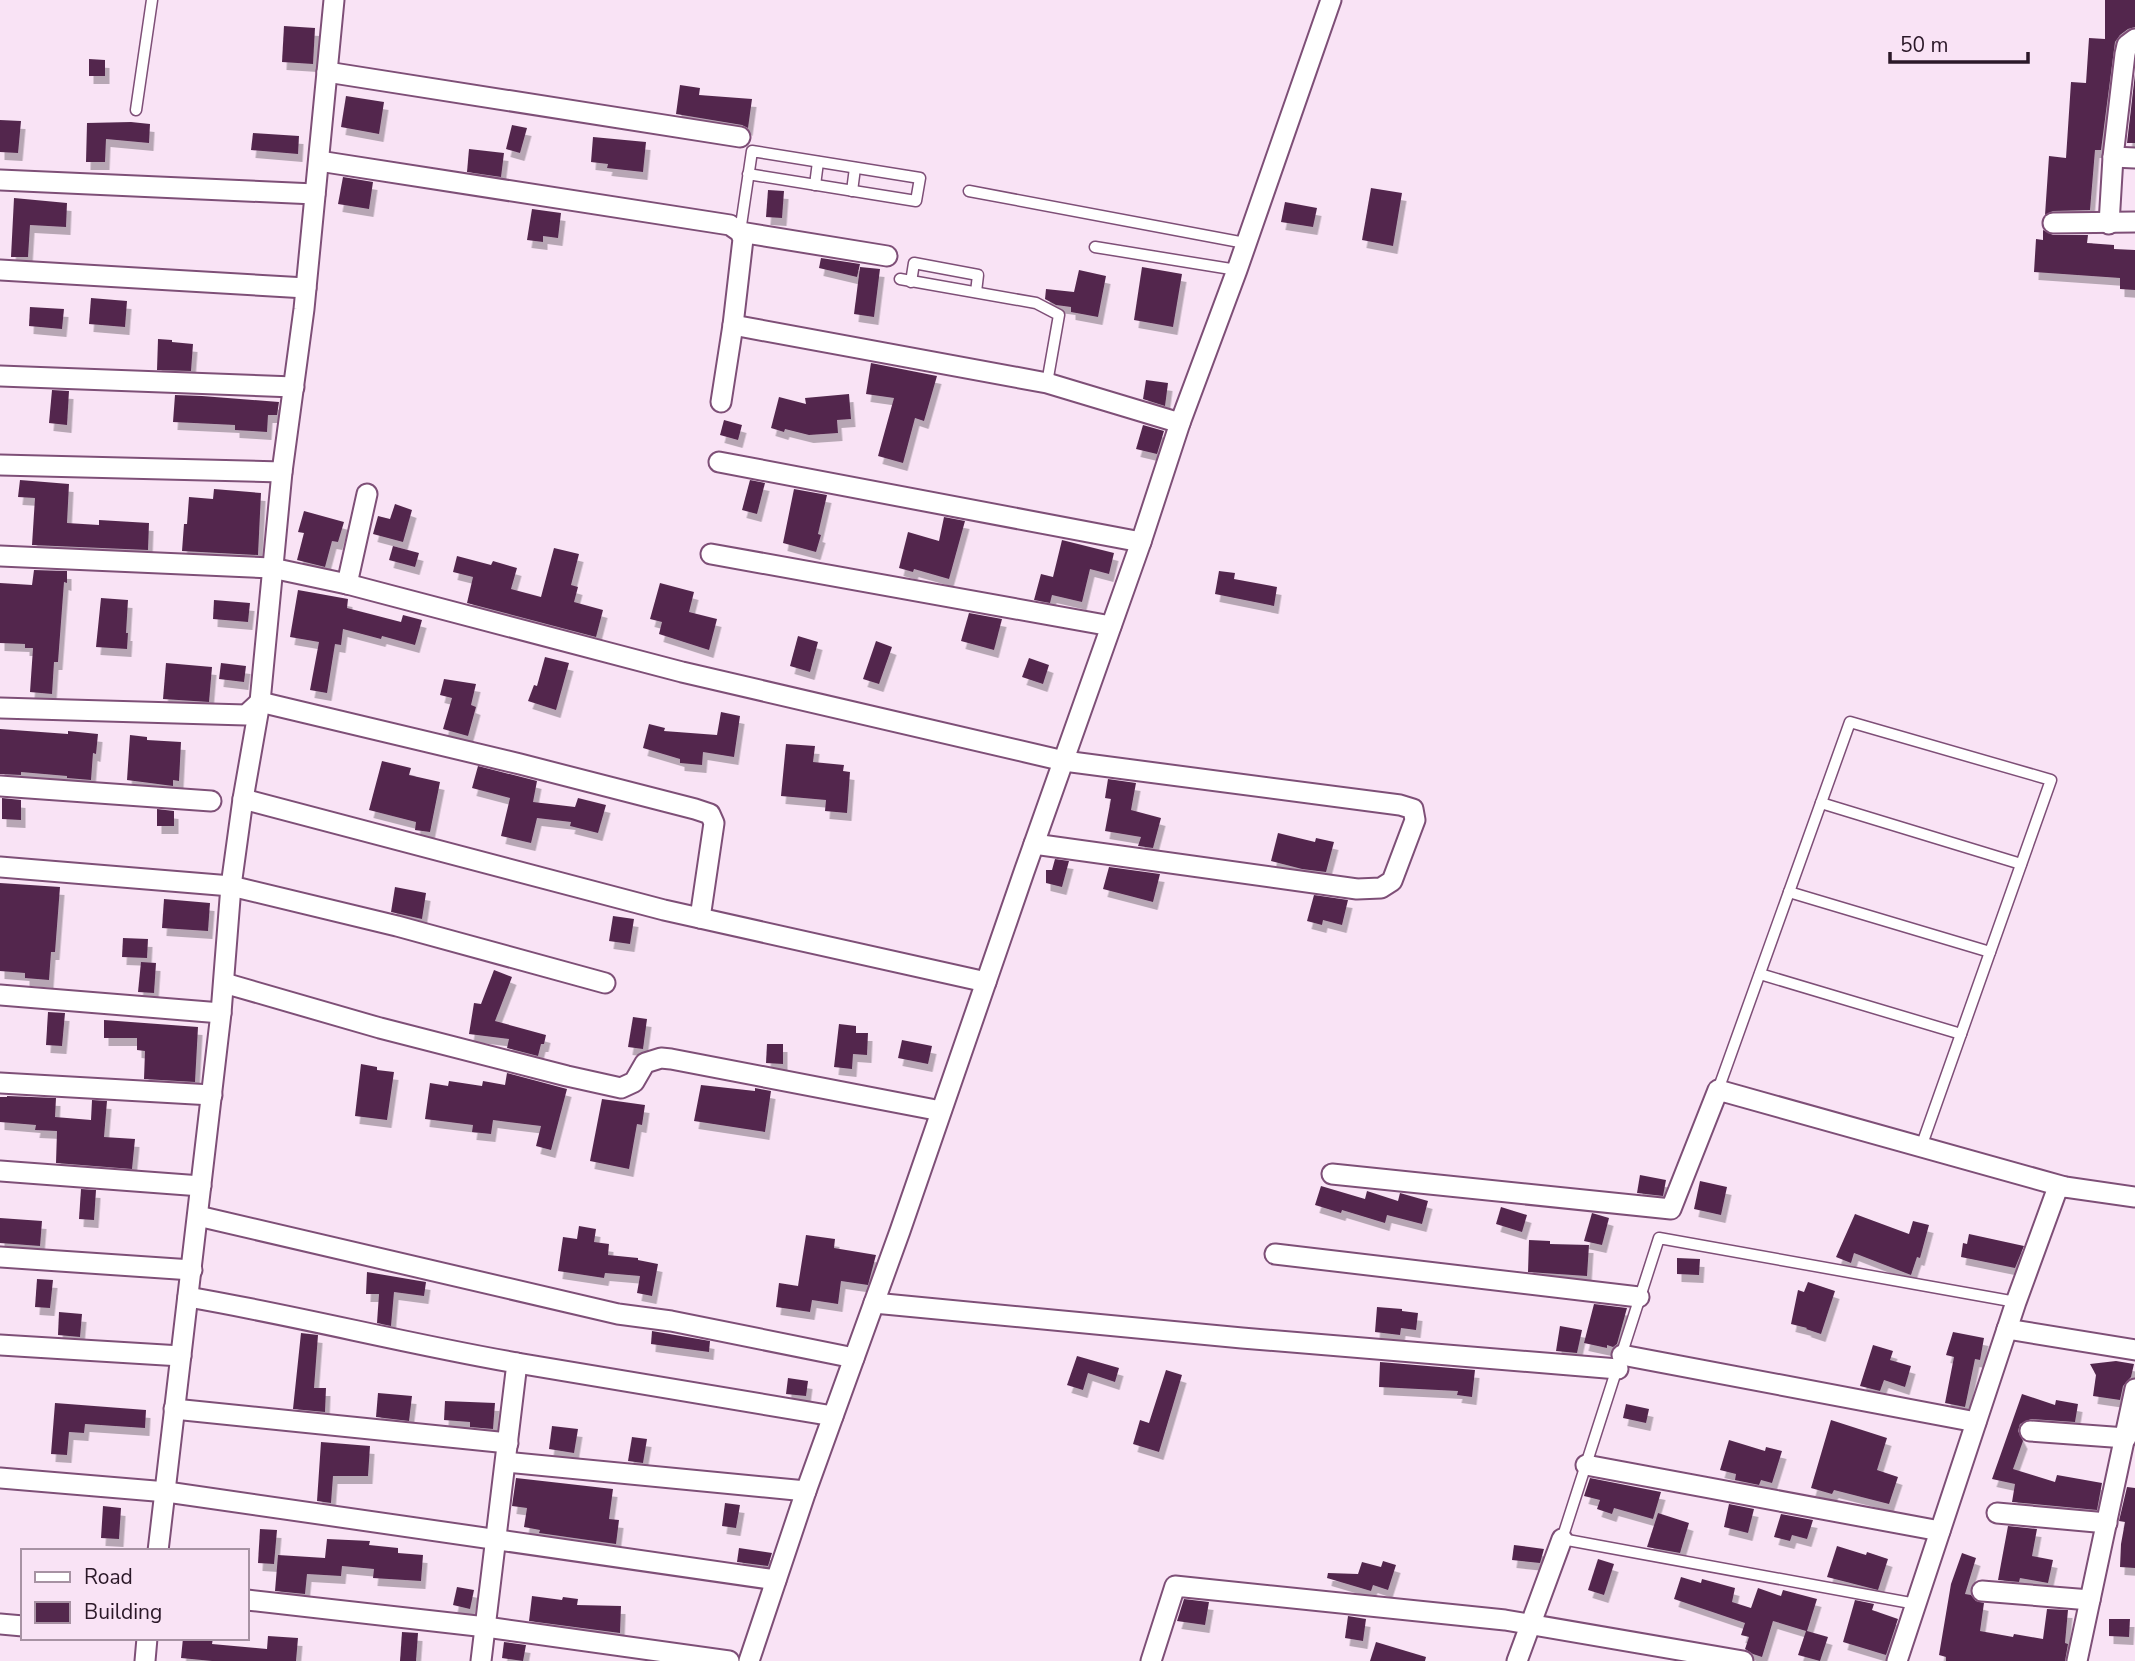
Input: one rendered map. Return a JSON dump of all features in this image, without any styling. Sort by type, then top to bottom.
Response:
[{"type":"street","points":[[158,1549],[221,1013],[231,886],[260,702],[282,472],[306,288],[334,0]]},
{"type":"street","points":[[749,1661],[806,1491],[1141,542],[1180,423],[1237,270],[1331,0]]},
{"type":"street","points":[[2109,223],[2113,157],[2125,54],[2127,45],[2135,39]]},
{"type":"street","points":[[327,72],[740,137]]},
{"type":"street","points":[[2113,157],[2135,158]]},
{"type":"street","points":[[318,161],[730,225],[740,232],[887,256]]},
{"type":"street","points":[[0,180],[315,194]]},
{"type":"street","points":[[2053,223],[2135,222]]},
{"type":"street","points":[[721,402],[743,239],[740,232]]},
{"type":"street","points":[[0,270],[306,288]]},
{"type":"street","points":[[733,326],[1047,383],[1180,423]]},
{"type":"street","points":[[0,376],[294,387]]},
{"type":"street","points":[[719,462],[1141,542]]},
{"type":"street","points":[[0,465],[282,472]]},
{"type":"street","points":[[347,584],[367,494]]},
{"type":"street","points":[[711,554],[1111,626]]},
{"type":"street","points":[[0,556],[272,568],[347,584],[682,672],[1064,761],[1400,805],[1413,809],[1415,820],[1392,881],[1381,888],[1357,888],[1034,844]]},
{"type":"street","points":[[0,708],[246,715],[260,702]]},
{"type":"street","points":[[260,702],[520,764],[710,814],[714,823],[701,918]]},
{"type":"street","points":[[0,786],[211,802]]},
{"type":"street","points":[[243,799],[701,918],[986,982]]},
{"type":"street","points":[[0,867],[231,886],[397,926],[605,983]]},
{"type":"street","points":[[224,983],[380,1028],[621,1088],[634,1082],[645,1063],[661,1058],[941,1111]]},
{"type":"street","points":[[0,995],[221,1013]]},
{"type":"street","points":[[0,1083],[212,1095]]},
{"type":"street","points":[[1332,1174],[1671,1209],[1718,1090],[2065,1187],[2135,1197]]},
{"type":"street","points":[[0,1171],[201,1186]]},
{"type":"street","points":[[1897,1661],[1976,1422],[2014,1330],[2016,1302],[2055,1191],[2058,1187],[2065,1187]]},
{"type":"street","points":[[198,1216],[618,1314],[671,1321],[854,1358]]},
{"type":"street","points":[[1275,1254],[1639,1297]]},
{"type":"street","points":[[0,1257],[192,1270]]},
{"type":"street","points":[[188,1297],[273,1312],[448,1351],[833,1416]]},
{"type":"street","points":[[874,1303],[1242,1338],[1620,1362],[1976,1422]]},
{"type":"street","points":[[2014,1330],[2135,1350]]},
{"type":"street","points":[[0,1345],[181,1356]]},
{"type":"street","points":[[481,1661],[517,1363]]},
{"type":"street","points":[[2077,1661],[2135,1389]]},
{"type":"street","points":[[174,1409],[806,1491]]},
{"type":"street","points":[[2030,1431],[2126,1438]]},
{"type":"street","points":[[1587,1465],[1940,1531]]},
{"type":"street","points":[[0,1478],[167,1492],[776,1580]]},
{"type":"street","points":[[1997,1513],[2106,1523]]},
{"type":"street","points":[[1517,1661],[1562,1539]]},
{"type":"street","points":[[1152,1661],[1175,1586],[1505,1620],[1743,1661]]},
{"type":"street","points":[[1982,1591],[2090,1600]]},
{"type":"street","points":[[248,1601],[486,1627],[729,1661]]},
{"type":"street","points":[[0,1624],[21,1626]]},
{"type":"street","points":[[145,1661],[147,1640]]},
{"type":"lane","points":[[136,110],[152,0]]},
{"type":"lane","points":[[740,232],[748,174],[752,151],[920,178],[916,201],[748,174]]},
{"type":"lane","points":[[815,185],[818,162]]},
{"type":"lane","points":[[852,191],[855,168]]},
{"type":"lane","points":[[969,191],[1245,243]]},
{"type":"lane","points":[[1095,247],[1237,270]]},
{"type":"lane","points":[[912,282],[914,263],[978,275],[976,292]]},
{"type":"lane","points":[[900,279],[1036,303],[1059,315],[1047,383]]},
{"type":"lane","points":[[1718,1090],[1850,722],[2050,780],[1921,1147]]},
{"type":"lane","points":[[1821,803],[2021,864]]},
{"type":"lane","points":[[1789,892],[1990,952]]},
{"type":"lane","points":[[1759,974],[1961,1034]]},
{"type":"lane","points":[[1916,1604],[1562,1539],[1659,1238],[2016,1302]]},
{"type":"building","points":[[2105,0],[2135,0],[2135,27],[2120,35],[2115,42],[2101,150],[2095,150],[2090,210],[2053,211],[2045,215],[2049,156],[2066,158],[2071,82],[2086,83],[2089,38],[2105,39]]},
{"type":"building","points":[[284,26],[315,28],[313,64],[282,62]]},
{"type":"building","points":[[89,59],[105,60],[105,76],[89,76]]},
{"type":"building","points":[[2135,74],[2135,143],[2127,143]]},
{"type":"building","points":[[680,85],[700,88],[699,95],[752,99],[748,128],[676,114]]},
{"type":"building","points":[[346,96],[384,102],[379,134],[341,127]]},
{"type":"building","points":[[0,120],[21,121],[18,153],[0,152]]},
{"type":"building","points":[[87,123],[150,124],[149,143],[106,139],[105,162],[86,162]]},
{"type":"building","points":[[512,125],[527,128],[520,153],[506,149]]},
{"type":"building","points":[[253,133],[299,136],[298,154],[251,150]]},
{"type":"building","points":[[593,137],[646,142],[643,172],[607,168],[608,164],[591,162]]},
{"type":"building","points":[[469,149],[504,153],[501,177],[467,172]]},
{"type":"building","points":[[343,177],[373,182],[369,209],[338,204]]},
{"type":"building","points":[[1371,188],[1402,193],[1393,246],[1362,240]]},
{"type":"building","points":[[768,190],[784,191],[782,218],[766,217]]},
{"type":"building","points":[[14,198],[67,203],[66,227],[30,225],[28,257],[11,257]]},
{"type":"building","points":[[1285,202],[1317,208],[1313,227],[1281,222]]},
{"type":"building","points":[[532,209],[561,213],[558,238],[543,236],[543,242],[527,240]]},
{"type":"building","points":[[2043,230],[2053,235],[2088,235],[2087,243],[2135,250],[2135,290],[2120,289],[2120,278],[2034,272],[2036,239],[2043,240]]},
{"type":"building","points":[[821,258],[860,264],[857,277],[819,268]]},
{"type":"building","points":[[860,267],[880,269],[874,317],[854,314]]},
{"type":"building","points":[[1142,267],[1182,274],[1173,327],[1134,320]]},
{"type":"building","points":[[1079,270],[1106,276],[1098,317],[1071,312],[1071,307],[1056,305],[1045,299],[1046,289],[1074,292]]},
{"type":"building","points":[[91,298],[127,301],[125,327],[89,324]]},
{"type":"building","points":[[30,307],[64,309],[62,329],[29,326]]},
{"type":"building","points":[[158,339],[193,344],[191,371],[157,370]]},
{"type":"building","points":[[871,363],[937,376],[924,421],[915,418],[903,463],[878,456],[894,398],[866,394]]},
{"type":"building","points":[[1146,380],[1168,383],[1165,406],[1143,399]]},
{"type":"building","points":[[52,390],[69,391],[67,425],[49,423]]},
{"type":"building","points":[[849,394],[851,419],[837,420],[838,433],[809,435],[771,428],[779,397],[806,404],[805,398]]},
{"type":"building","points":[[175,395],[279,402],[277,415],[268,415],[267,432],[235,430],[235,425],[173,422]]},
{"type":"building","points":[[724,420],[742,425],[738,440],[720,435]]},
{"type":"building","points":[[1143,425],[1164,431],[1157,454],[1136,449]]},
{"type":"building","points":[[20,480],[69,484],[67,523],[99,525],[99,520],[149,523],[148,550],[32,545],[35,498],[18,497]]},
{"type":"building","points":[[750,480],[765,483],[757,514],[742,510]]},
{"type":"building","points":[[214,489],[261,493],[258,555],[182,551],[189,497],[213,499]]},
{"type":"building","points":[[794,489],[827,495],[816,552],[783,543]]},
{"type":"building","points":[[395,504],[412,510],[403,542],[373,534],[378,516],[390,519]]},
{"type":"building","points":[[304,511],[344,522],[338,542],[332,541],[325,567],[297,560],[304,533],[298,532]]},
{"type":"building","points":[[944,517],[965,521],[949,579],[914,569],[913,572],[899,568],[908,532],[939,541]]},
{"type":"building","points":[[1062,540],[1114,553],[1109,574],[1090,569],[1082,602],[1052,595],[1050,603],[1034,600],[1041,574],[1053,577]]},
{"type":"building","points":[[393,546],[419,553],[415,567],[389,560]]},
{"type":"building","points":[[554,548],[579,554],[571,585],[578,587],[574,602],[603,610],[596,637],[467,603],[473,577],[453,572],[457,556],[491,565],[493,561],[517,568],[511,589],[541,597]]},
{"type":"building","points":[[34,570],[67,571],[52,694],[30,692],[33,648],[25,648],[25,644],[0,643],[0,583],[32,585]]},
{"type":"building","points":[[1219,571],[1235,573],[1234,579],[1277,587],[1274,606],[1215,594]]},
{"type":"building","points":[[660,583],[694,592],[689,612],[717,619],[709,650],[659,634],[662,622],[650,619]]},
{"type":"building","points":[[298,590],[348,599],[347,608],[401,622],[403,615],[422,620],[415,645],[343,629],[341,645],[335,644],[327,693],[310,690],[319,642],[290,637]]},
{"type":"building","points":[[101,598],[128,600],[127,649],[96,647]]},
{"type":"building","points":[[214,600],[250,603],[248,622],[213,619]]},
{"type":"building","points":[[969,613],[1002,619],[994,650],[961,641]]},
{"type":"building","points":[[798,636],[818,642],[810,672],[790,666]]},
{"type":"building","points":[[876,641],[892,647],[879,684],[863,679]]},
{"type":"building","points":[[545,657],[569,663],[556,710],[528,701],[534,685],[537,686]]},
{"type":"building","points":[[1029,658],[1049,665],[1043,684],[1022,677]]},
{"type":"building","points":[[166,663],[212,667],[209,702],[163,699]]},
{"type":"building","points":[[221,663],[246,666],[244,682],[219,679]]},
{"type":"building","points":[[444,679],[476,684],[471,705],[476,707],[468,736],[443,729],[452,698],[440,695]]},
{"type":"building","points":[[721,712],[740,716],[734,757],[703,752],[702,765],[680,763],[680,759],[643,748],[649,724],[665,728],[664,731],[717,735]]},
{"type":"building","points":[[0,729],[98,734],[91,780],[21,772],[21,775],[0,774]]},
{"type":"building","points":[[130,735],[147,737],[147,740],[181,742],[179,781],[173,780],[173,786],[127,780]]},
{"type":"building","points":[[786,744],[815,746],[813,762],[844,765],[843,771],[850,772],[847,813],[825,811],[826,800],[781,796]]},
{"type":"building","points":[[382,761],[411,768],[409,775],[440,782],[430,832],[415,830],[416,822],[369,810]]},
{"type":"building","points":[[478,766],[537,781],[533,802],[575,807],[578,798],[606,805],[598,833],[570,826],[571,822],[537,818],[531,843],[501,836],[510,798],[472,788]]},
{"type":"building","points":[[1108,779],[1136,783],[1131,810],[1161,818],[1153,848],[1138,846],[1141,837],[1105,831],[1111,799],[1105,798]]},
{"type":"building","points":[[2,798],[21,800],[21,820],[2,819]]},
{"type":"building","points":[[157,809],[174,811],[174,826],[157,826]]},
{"type":"building","points":[[1278,833],[1315,842],[1316,838],[1334,842],[1326,872],[1271,861]]},
{"type":"building","points":[[1055,859],[1069,861],[1062,887],[1046,883],[1046,870],[1052,870]]},
{"type":"building","points":[[1109,867],[1160,874],[1153,902],[1103,889]]},
{"type":"building","points":[[0,883],[60,887],[55,952],[51,952],[49,980],[25,978],[25,973],[0,971]]},
{"type":"building","points":[[395,887],[426,893],[422,919],[391,912]]},
{"type":"building","points":[[1314,895],[1348,900],[1342,925],[1323,920],[1322,925],[1307,921]]},
{"type":"building","points":[[164,899],[210,903],[208,931],[162,928]]},
{"type":"building","points":[[613,916],[634,919],[630,944],[609,941]]},
{"type":"building","points":[[123,938],[148,939],[147,958],[122,957]]},
{"type":"building","points":[[141,962],[156,963],[154,993],[138,992]]},
{"type":"building","points":[[494,970],[512,977],[495,1021],[546,1035],[538,1056],[507,1048],[509,1039],[469,1034],[474,1003],[481,1004]]},
{"type":"building","points":[[48,1012],[65,1013],[62,1046],[46,1045]]},
{"type":"building","points":[[633,1017],[647,1019],[643,1049],[628,1047]]},
{"type":"building","points":[[104,1020],[198,1027],[195,1082],[144,1079],[145,1051],[137,1050],[137,1038],[104,1038]]},
{"type":"building","points":[[839,1024],[856,1026],[856,1033],[868,1033],[867,1055],[853,1054],[852,1069],[834,1067]]},
{"type":"building","points":[[902,1040],[932,1046],[928,1064],[898,1058]]},
{"type":"building","points":[[767,1044],[783,1044],[783,1064],[766,1063]]},
{"type":"building","points":[[361,1064],[394,1072],[387,1120],[355,1116]]},
{"type":"building","points":[[507,1073],[567,1089],[551,1150],[536,1146],[541,1126],[493,1120],[491,1134],[472,1132],[473,1125],[425,1119],[430,1083],[448,1086],[449,1081],[482,1086],[483,1081],[505,1085]]},
{"type":"building","points":[[701,1085],[771,1091],[765,1132],[694,1121]]},
{"type":"building","points":[[0,1097],[56,1098],[55,1117],[91,1120],[92,1100],[107,1101],[104,1137],[135,1139],[132,1169],[56,1163],[57,1131],[35,1130],[36,1125],[0,1122]]},
{"type":"building","points":[[602,1099],[645,1105],[642,1125],[637,1124],[629,1169],[590,1161]]},
{"type":"building","points":[[1640,1175],[1666,1180],[1663,1196],[1637,1193]]},
{"type":"building","points":[[1700,1181],[1727,1187],[1721,1215],[1694,1209]]},
{"type":"building","points":[[1321,1186],[1365,1199],[1367,1191],[1398,1201],[1400,1193],[1428,1201],[1422,1224],[1387,1215],[1385,1223],[1315,1205]]},
{"type":"building","points":[[81,1189],[96,1190],[94,1220],[79,1219]]},
{"type":"building","points":[[1501,1207],[1527,1215],[1522,1232],[1496,1224]]},
{"type":"building","points":[[1592,1213],[1609,1218],[1602,1245],[1584,1241]]},
{"type":"building","points":[[1855,1214],[1909,1234],[1913,1221],[1929,1225],[1920,1258],[1917,1257],[1911,1275],[1854,1253],[1851,1263],[1836,1257]]},
{"type":"building","points":[[0,1218],[42,1221],[40,1246],[0,1243]]},
{"type":"building","points":[[579,1226],[596,1229],[594,1242],[609,1244],[608,1255],[638,1258],[658,1264],[652,1296],[637,1293],[640,1276],[605,1273],[604,1278],[558,1271],[563,1237],[577,1239]]},
{"type":"building","points":[[1969,1234],[2024,1246],[2015,1268],[1961,1257],[1963,1243],[1967,1244]]},
{"type":"building","points":[[806,1235],[835,1239],[834,1248],[876,1255],[868,1285],[841,1281],[838,1304],[812,1300],[810,1312],[776,1307],[779,1283],[798,1286]]},
{"type":"building","points":[[1529,1240],[1550,1241],[1550,1244],[1589,1245],[1587,1276],[1528,1272]]},
{"type":"building","points":[[1677,1258],[1700,1259],[1699,1275],[1677,1274]]},
{"type":"building","points":[[367,1272],[426,1282],[424,1296],[394,1292],[391,1326],[377,1323],[379,1294],[366,1294]]},
{"type":"building","points":[[37,1279],[53,1280],[50,1308],[35,1307]]},
{"type":"building","points":[[1808,1282],[1835,1291],[1821,1334],[1791,1324],[1798,1290],[1804,1292]]},
{"type":"building","points":[[1594,1304],[1627,1308],[1617,1344],[1613,1347],[1584,1343]]},
{"type":"building","points":[[1377,1307],[1418,1313],[1416,1330],[1401,1328],[1400,1335],[1375,1332]]},
{"type":"building","points":[[59,1312],[82,1314],[80,1337],[58,1335]]},
{"type":"building","points":[[1560,1326],[1582,1330],[1577,1353],[1556,1351]]},
{"type":"building","points":[[652,1331],[710,1341],[709,1352],[651,1344]]},
{"type":"building","points":[[1953,1332],[1984,1338],[1980,1360],[1975,1359],[1965,1407],[1945,1403],[1954,1357],[1946,1355]]},
{"type":"building","points":[[301,1333],[318,1335],[314,1388],[326,1388],[325,1412],[293,1409]]},
{"type":"building","points":[[1873,1345],[1893,1351],[1890,1360],[1911,1366],[1905,1387],[1884,1380],[1880,1391],[1860,1386]]},
{"type":"building","points":[[1077,1356],[1119,1368],[1115,1382],[1088,1373],[1083,1390],[1067,1385]]},
{"type":"building","points":[[2116,1361],[2134,1364],[2131,1377],[2123,1386],[2120,1400],[2093,1396],[2096,1375],[2090,1364]]},
{"type":"building","points":[[1380,1362],[1475,1370],[1472,1397],[1457,1395],[1458,1391],[1379,1387]]},
{"type":"building","points":[[1166,1370],[1182,1375],[1159,1452],[1133,1444],[1140,1420],[1149,1423]]},
{"type":"building","points":[[788,1378],[808,1381],[806,1396],[786,1394]]},
{"type":"building","points":[[378,1393],[412,1396],[409,1421],[376,1417]]},
{"type":"building","points":[[2022,1394],[2055,1405],[2056,1400],[2078,1404],[2075,1422],[2031,1419],[2020,1424],[2018,1431],[2023,1441],[2013,1469],[2055,1482],[2057,1475],[2102,1483],[2097,1510],[2012,1502],[2015,1484],[1992,1479]]},
{"type":"building","points":[[445,1401],[495,1403],[493,1429],[470,1427],[470,1422],[444,1420]]},
{"type":"building","points":[[55,1403],[146,1410],[145,1428],[85,1424],[84,1433],[69,1432],[67,1455],[51,1454]]},
{"type":"building","points":[[1626,1404],[1649,1409],[1646,1423],[1623,1418]]},
{"type":"building","points":[[1831,1420],[1887,1438],[1877,1470],[1898,1477],[1889,1504],[1834,1490],[1832,1494],[1811,1488]]},
{"type":"building","points":[[552,1426],[578,1429],[574,1453],[549,1449]]},
{"type":"building","points":[[632,1437],[647,1439],[643,1463],[628,1461]]},
{"type":"building","points":[[1729,1440],[1765,1451],[1766,1447],[1782,1451],[1772,1483],[1761,1480],[1759,1485],[1735,1480],[1736,1474],[1720,1470]]},
{"type":"building","points":[[321,1442],[370,1446],[368,1476],[333,1476],[331,1503],[317,1501]]},
{"type":"building","points":[[516,1478],[613,1489],[609,1519],[619,1520],[616,1544],[539,1533],[540,1530],[524,1527],[527,1508],[512,1506]]},
{"type":"building","points":[[1590,1478],[1661,1492],[1653,1519],[1614,1508],[1612,1514],[1597,1509],[1600,1500],[1584,1496]]},
{"type":"building","points":[[2127,1487],[2135,1488],[2135,1568],[2120,1567],[2125,1522],[2119,1521]]},
{"type":"building","points":[[725,1503],[740,1505],[736,1528],[722,1526]]},
{"type":"building","points":[[1729,1504],[1754,1509],[1748,1533],[1724,1527]]},
{"type":"building","points":[[103,1506],[121,1508],[119,1539],[101,1538]]},
{"type":"building","points":[[1658,1513],[1689,1523],[1680,1553],[1647,1547]]},
{"type":"building","points":[[1781,1514],[1813,1520],[1807,1539],[1792,1535],[1790,1541],[1774,1537]]},
{"type":"building","points":[[2008,1526],[2037,1529],[2032,1556],[2053,1560],[2048,1583],[2020,1578],[2019,1582],[1998,1580]]},
{"type":"building","points":[[260,1529],[277,1530],[274,1564],[258,1563]]},
{"type":"building","points":[[327,1539],[370,1541],[369,1545],[398,1548],[398,1553],[423,1555],[421,1581],[373,1578],[374,1569],[342,1566],[341,1576],[307,1574],[305,1594],[275,1591],[278,1555],[325,1558]]},
{"type":"building","points":[[1514,1545],[1544,1549],[1540,1563],[1512,1560]]},
{"type":"building","points":[[1837,1546],[1888,1559],[1878,1590],[1827,1577]]},
{"type":"building","points":[[739,1548],[772,1553],[768,1566],[737,1562]]},
{"type":"building","points":[[1962,1553],[1976,1558],[1965,1594],[1984,1603],[1980,1631],[2043,1639],[2047,1609],[2068,1610],[2065,1661],[1946,1661],[1946,1657],[1939,1655],[1951,1584]]},
{"type":"building","points":[[1598,1559],[1614,1564],[1604,1595],[1588,1590]]},
{"type":"building","points":[[1383,1561],[1396,1565],[1388,1590],[1373,1585],[1371,1591],[1327,1578],[1328,1573],[1358,1574],[1362,1562],[1381,1567]]},
{"type":"building","points":[[1681,1577],[1701,1583],[1702,1579],[1735,1588],[1732,1602],[1751,1608],[1758,1588],[1781,1596],[1783,1590],[1817,1599],[1807,1631],[1828,1637],[1820,1661],[1798,1655],[1806,1631],[1773,1621],[1762,1657],[1753,1654],[1745,1649],[1749,1637],[1741,1635],[1745,1623],[1674,1599]]},
{"type":"building","points":[[457,1587],[474,1590],[470,1609],[453,1605]]},
{"type":"building","points":[[532,1596],[578,1599],[577,1605],[621,1606],[620,1633],[529,1621]]},
{"type":"building","points":[[1184,1599],[1209,1602],[1205,1625],[1177,1621]]},
{"type":"building","points":[[1855,1600],[1874,1604],[1872,1610],[1898,1619],[1886,1655],[1843,1642]]},
{"type":"building","points":[[1348,1616],[1366,1619],[1363,1641],[1345,1638]]},
{"type":"building","points":[[2109,1619],[2130,1619],[2129,1637],[2109,1636]]},
{"type":"building","points":[[402,1632],[418,1633],[416,1661],[400,1661]]},
{"type":"building","points":[[268,1636],[298,1638],[296,1661],[212,1661],[181,1658],[183,1640],[213,1640],[212,1644],[267,1649]]},
{"type":"building","points":[[504,1642],[526,1645],[523,1661],[502,1658]]},
{"type":"building","points":[[1376,1642],[1426,1657],[1425,1661],[1370,1661]]}]
